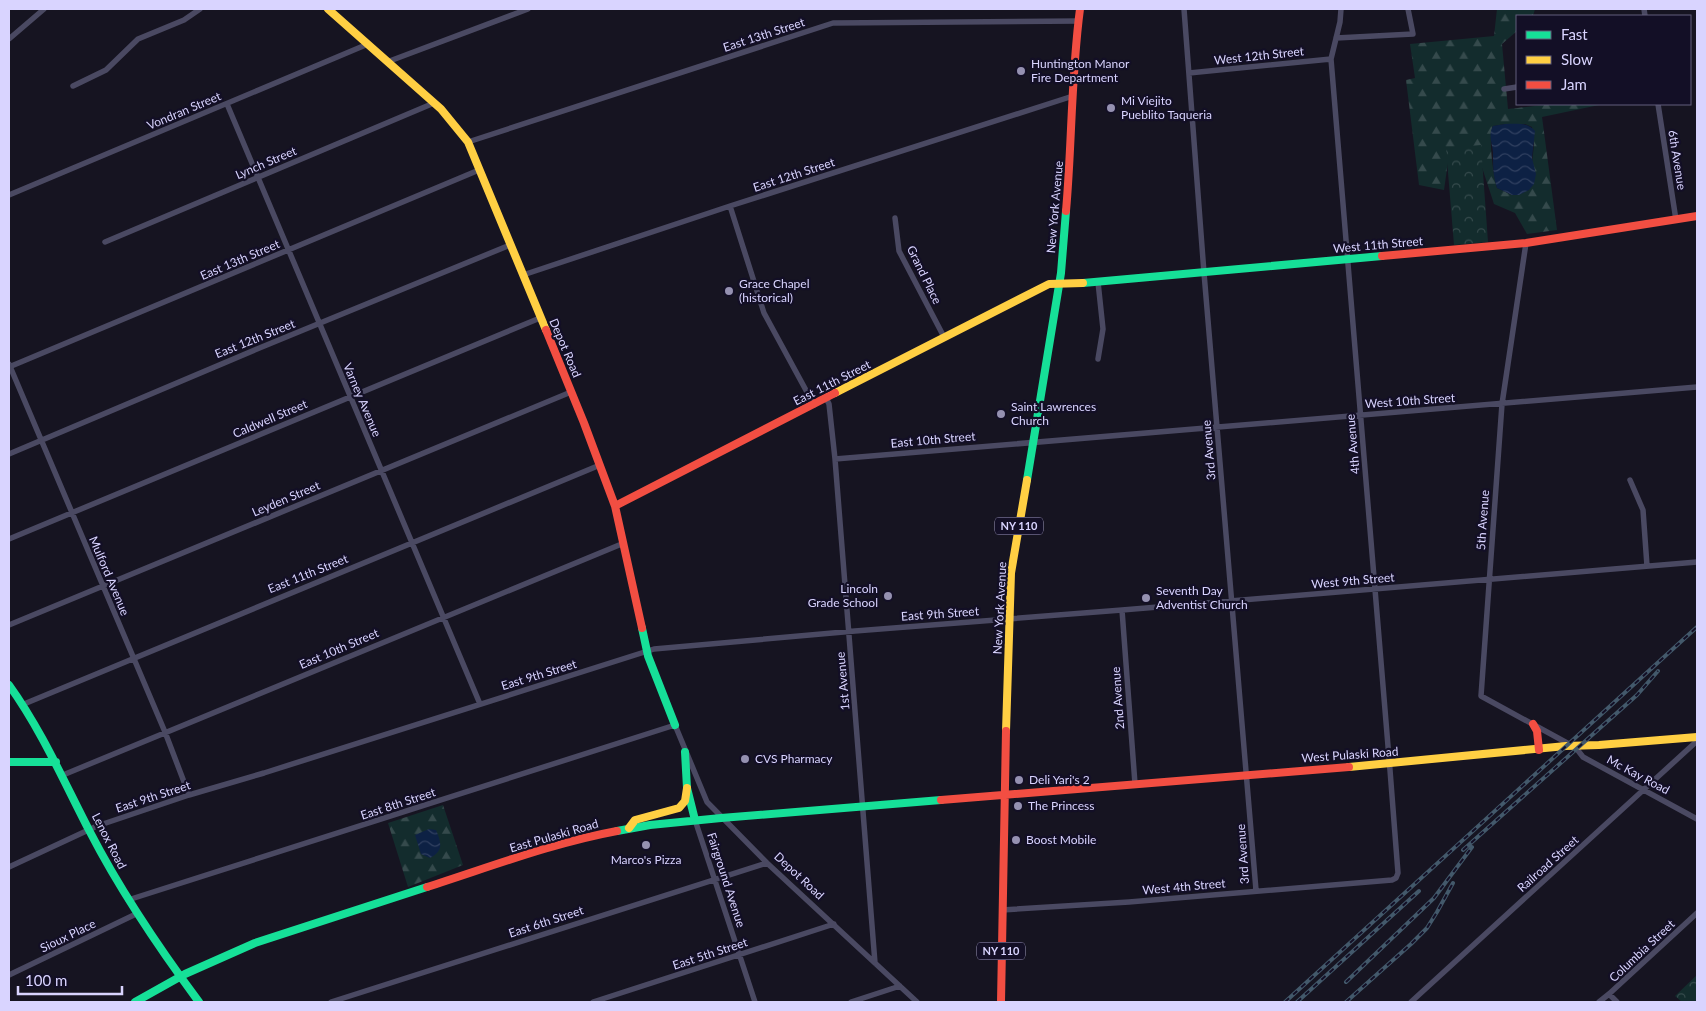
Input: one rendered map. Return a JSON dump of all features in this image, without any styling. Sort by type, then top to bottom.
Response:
[{"type":"main road","name":"Depot Road","points":[[328,9],[449,117],[468,142],[571,392],[615,506],[647,651],[674,726]]},
{"type":"main road","name":"New York Avenue","points":[[1001,1002],[1004,795],[1011,573],[1060,284],[1072,151],[1074,53],[1080,9]]},
{"type":"main road","name":"West 11th Street","points":[[1060,284],[1526,243],[1697,216]]},
{"type":"main road","name":"East 11th Street","points":[[615,506],[1044,286],[1060,284]]},
{"type":"main road","name":"Lenox Road","points":[[9,685],[24,704],[136,914],[199,1002]]},
{"type":"main road","points":[[1532,724],[1537,731],[1539,750]]},
{"type":"main road","name":"West Pulaski Road","points":[[1004,795],[1697,737]]},
{"type":"main road","name":"Depot Road","points":[[685,752],[687,788],[695,820]]},
{"type":"main road","points":[[9,762],[56,762]]},
{"type":"main road","points":[[629,828],[635,820],[679,808],[684,802],[687,788]]},
{"type":"main road","name":"East Pulaski Road","points":[[135,1002],[180,976],[235,950],[272,936],[560,845],[629,828],[695,820],[1004,795]]},
{"type":"street","points":[[10,35],[44,9]]},
{"type":"street","points":[[72,86],[106,70],[138,39],[184,20],[200,9]]},
{"type":"street","points":[[388,62],[528,9]]},
{"type":"street","name":"3rd Avenue","points":[[1184,9],[1256,890]]},
{"type":"street","name":"4th Avenue","points":[[1341,9],[1340,22],[1330,59],[1398,873],[1396,878]]},
{"type":"street","points":[[1336,38],[1413,34],[1408,9]]},
{"type":"street","name":"East 13th Street","points":[[468,142],[833,23],[1079,21]]},
{"type":"street","name":"Vondran Street","points":[[9,195],[368,44]]},
{"type":"street","name":"West 12th Street","points":[[1189,73],[1330,59]]},
{"type":"street","points":[[1504,89],[1516,87]]},
{"type":"street","name":"East 12th Street","points":[[523,275],[730,206],[1073,96]]},
{"type":"street","name":"Lynch Street","points":[[105,242],[434,103]]},
{"type":"street","name":"Varney Avenue","points":[[227,104],[480,704]]},
{"type":"street","name":"6th Avenue","points":[[1658,105],[1676,220]]},
{"type":"street","name":"East 13th Street","points":[[9,366],[479,170]]},
{"type":"street","points":[[730,206],[764,313],[814,404]]},
{"type":"street","name":"Grand Place","points":[[895,218],[899,251],[944,337]]},
{"type":"street","name":"5th Avenue","points":[[1526,243],[1502,404],[1481,696],[1572,746]]},
{"type":"street","name":"East 12th Street","points":[[9,454],[510,245]]},
{"type":"street","points":[[1098,282],[1103,329],[1098,359]]},
{"type":"street","name":"Caldwell Street","points":[[9,539],[540,318]]},
{"type":"street","name":"Mulford Avenue","points":[[9,366],[165,732],[189,796]]},
{"type":"street","name":"West 10th Street","points":[[1034,441],[1697,387]]},
{"type":"street","name":"Leyden Street","points":[[9,625],[571,392]]},
{"type":"street","name":"1st Avenue","points":[[826,398],[829,404],[835,459],[875,963]]},
{"type":"street","name":"East 10th Street","points":[[835,459],[1034,441]]},
{"type":"street","name":"East 11th Street","points":[[24,704],[600,465]]},
{"type":"street","points":[[1630,480],[1643,510],[1647,566]]},
{"type":"street","name":"East 10th Street","points":[[63,775],[443,616],[624,543]]},
{"type":"street","name":"West 9th Street","points":[[1010,619],[1697,562]]},
{"type":"street","name":"2nd Avenue","points":[[1122,610],[1135,784]]},
{"type":"street","name":"East 9th Street","points":[[9,868],[90,830],[189,796],[647,651],[660,648],[849,631],[1010,619]]},
{"type":"street","name":"Depot Road","points":[[674,726],[707,802],[721,818],[917,1002]]},
{"type":"street","name":"East 8th Street","points":[[128,900],[674,726]]},
{"type":"street","name":"Railroad Street","points":[[1411,1002],[1697,741]]},
{"type":"street","name":"Mc Kay Road","points":[[1572,746],[1583,757],[1697,819]]},
{"type":"street","name":"Fairground Avenue","points":[[695,820],[755,1002]]},
{"type":"street","name":"East 6th Street","points":[[331,1002],[767,863]]},
{"type":"street","name":"West 4th Street","points":[[1002,910],[1130,902],[1392,880],[1396,878]]},
{"type":"street","name":"Columbia Street","points":[[1599,1002],[1697,913]]},
{"type":"street","name":"Sioux Place","points":[[9,975],[136,914]]},
{"type":"street","name":"East 5th Street","points":[[593,1002],[834,924]]},
{"type":"street","points":[[851,1002],[900,986]]},
{"type":"street","points":[[1609,994],[1617,1002]]},
{"type":"green space","points":[[1497,9],[1535,9],[1533,15],[1516,15],[1516,32],[1502,44],[1508,109],[1541,105],[1599,105],[1542,117],[1557,230],[1527,234],[1515,213],[1494,204],[1476,149],[1449,155],[1444,190],[1419,185],[1406,80],[1415,78],[1410,44],[1494,36]],"holes":[[[1525,124],[1532,127],[1534,145],[1529,190],[1512,195],[1497,188],[1492,156],[1491,138],[1493,126]]]},
{"type":"green space","points":[[1481,145],[1488,242],[1454,245],[1446,148]]},
{"type":"green space","points":[[443,805],[463,865],[408,887],[388,823]]},
{"type":"green space","points":[[1697,975],[1697,1002],[1682,1002],[1675,996]]},
{"type":"water","points":[[1505,124],[1525,125],[1535,131],[1532,158],[1536,174],[1534,184],[1529,190],[1519,195],[1512,195],[1497,188],[1495,179],[1491,132],[1493,126]]},
{"type":"water","points":[[429,829],[436,830],[440,843],[437,853],[430,858],[421,854],[415,835]]},
{"type":"railway","points":[[1285,1002],[1697,627]]},
{"type":"railway","points":[[1463,850],[1637,695],[1658,671]]},
{"type":"railway","points":[[1346,982],[1434,898],[1472,847]]},
{"type":"railway","points":[[1346,1002],[1427,928],[1453,883]]},
{"type":"railway","points":[[1297,1002],[1419,891]]},
{"type":"traffic: fast","points":[[1027,480],[1061,273],[1066,211]]},
{"type":"traffic: fast","points":[[1083,283],[1382,256]]},
{"type":"traffic: fast","points":[[642,628],[648,656],[675,725]]},
{"type":"traffic: fast","points":[[9,685],[32,720],[114,876],[155,940],[199,1002]]},
{"type":"traffic: fast","points":[[685,752],[687,788],[695,820]]},
{"type":"traffic: fast","points":[[9,762],[56,762]]},
{"type":"traffic: fast","points":[[617,831],[650,825],[721,818],[941,800]]},
{"type":"traffic: fast","points":[[135,1002],[185,974],[255,943],[427,887]]},
{"type":"traffic: slow","points":[[328,9],[441,109],[468,142],[546,330]]},
{"type":"traffic: slow","points":[[835,393],[1049,284],[1083,283]]},
{"type":"traffic: slow","points":[[1006,731],[1011,573],[1027,480]]},
{"type":"traffic: slow","points":[[1349,767],[1566,746],[1697,737]]},
{"type":"traffic: slow","points":[[629,828],[635,820],[679,808],[685,801],[687,788]]},
{"type":"traffic: jam","points":[[1066,211],[1075,59],[1080,9]]},
{"type":"traffic: jam","points":[[1382,256],[1526,243],[1697,216]]},
{"type":"traffic: jam","points":[[546,330],[615,506],[642,628]]},
{"type":"traffic: jam","points":[[615,506],[835,393]]},
{"type":"traffic: jam","points":[[1533,724],[1537,731],[1539,750]]},
{"type":"traffic: jam","points":[[1001,1002],[1006,731]]},
{"type":"traffic: jam","points":[[941,800],[1349,767]]},
{"type":"traffic: jam","points":[[427,887],[545,849],[617,831]]},
{"type":"place","name":"Huntington Manor Fire Department","points":[[1021,71]]},
{"type":"place","name":"Mi Viejito Pueblito Taqueria","points":[[1111,108]]},
{"type":"place","name":"Grace Chapel (historical)","points":[[729,291]]},
{"type":"place","name":"Saint Lawrences Church","points":[[1001,414]]},
{"type":"place","name":"Lincoln Grade School","points":[[888,596]]},
{"type":"place","name":"Seventh Day Adventist Church","points":[[1146,598]]},
{"type":"place","name":"CVS Pharmacy","points":[[745,759]]},
{"type":"place","name":"Deli Yari's 2","points":[[1019,780]]},
{"type":"place","name":"The Princess","points":[[1018,806]]},
{"type":"place","name":"Boost Mobile","points":[[1016,840]]},
{"type":"place","name":"Marco's Pizza","points":[[646,845]]}]
